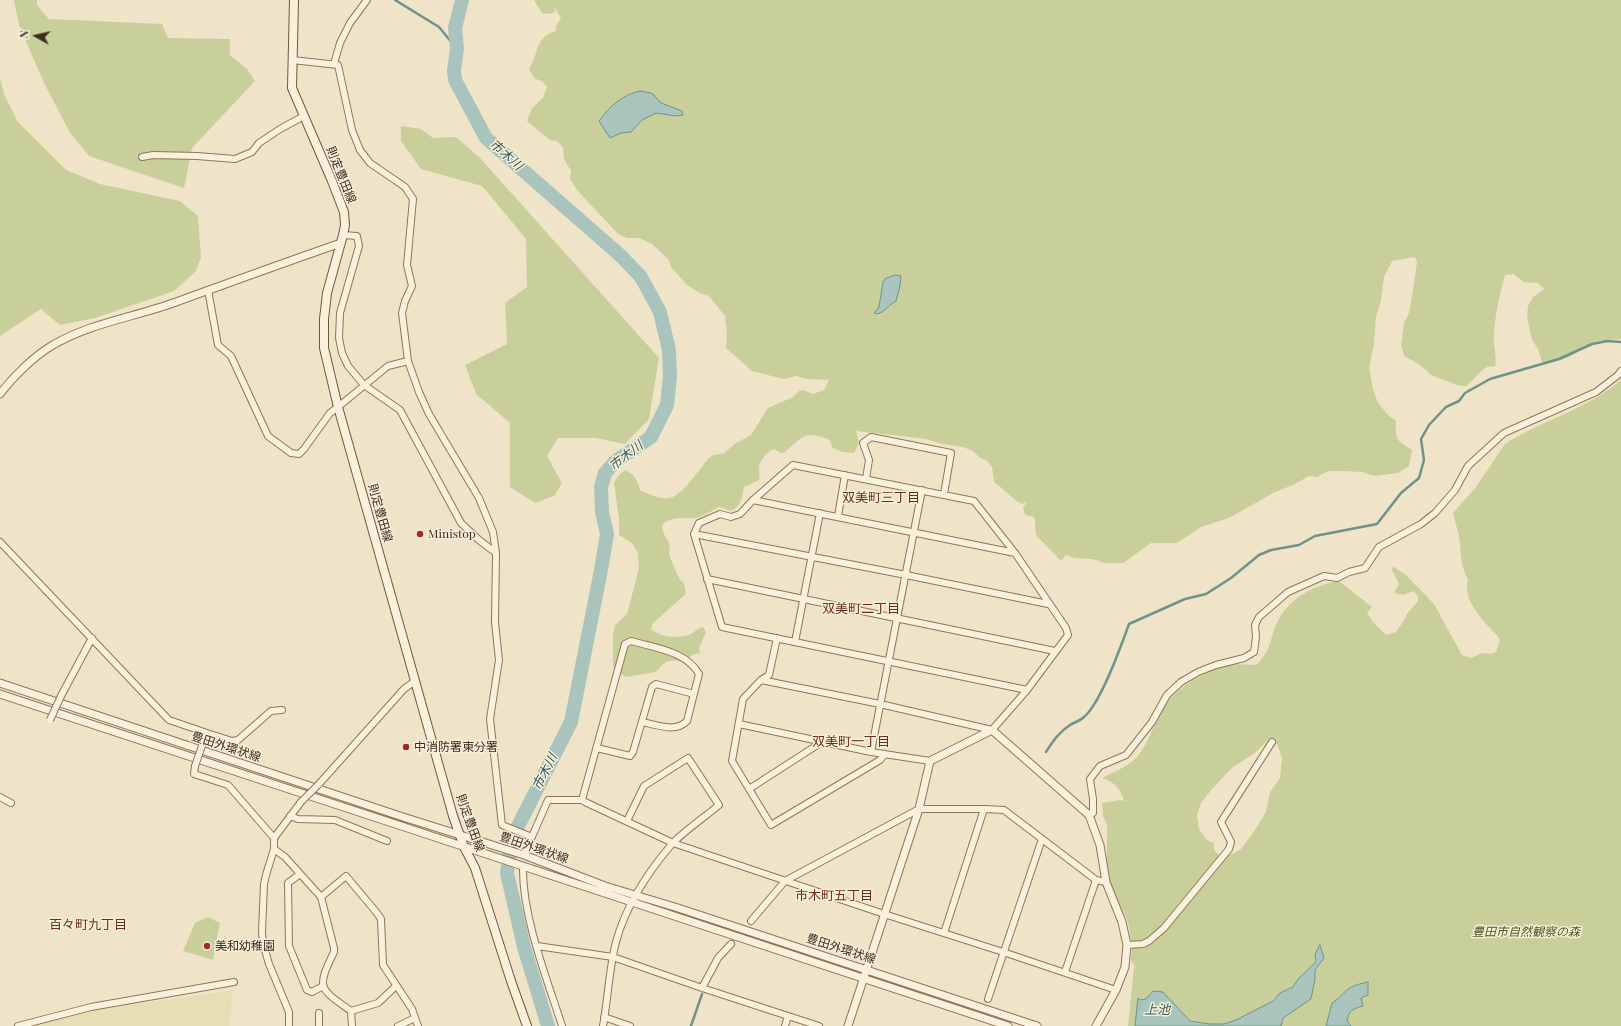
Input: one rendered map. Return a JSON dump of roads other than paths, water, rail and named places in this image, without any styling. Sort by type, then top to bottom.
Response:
[{"type":"main road","name":"則定豊田線","points":[[294,0],[292,88],[344,212],[345,225],[327,293],[324,319],[324,348],[338,407],[459,834],[475,868],[527,1026]]},
{"type":"street","points":[[334,64],[340,43],[350,23],[367,0]]},
{"type":"street","points":[[292,60],[338,65],[352,130],[360,150],[370,162],[405,187],[413,199],[407,265],[412,286],[405,301],[402,313],[408,361],[419,392],[430,414],[479,498],[493,532],[496,553],[495,622],[499,660],[490,719],[502,825],[532,837]]},
{"type":"street","points":[[142,157],[197,156],[235,159],[252,152],[259,143],[280,129],[304,116]]},
{"type":"street","points":[[0,394],[10,382],[52,345],[74,335],[208,290],[342,239],[358,236],[359,246],[340,313],[339,338],[342,353],[348,366],[364,385],[400,410],[461,523],[496,553]]},
{"type":"street","points":[[208,290],[218,345],[231,356],[268,436],[292,453],[298,454],[304,449],[330,413],[364,385],[388,366],[408,361]]},
{"type":"street","points":[[1089,815],[1093,813],[1093,799],[1090,779],[1100,766],[1126,754],[1152,722],[1167,695],[1181,682],[1198,672],[1216,665],[1244,658],[1254,652],[1256,637],[1255,625],[1259,617],[1288,592],[1324,576],[1337,578],[1349,572],[1365,568],[1379,547],[1421,524],[1435,512],[1455,490],[1468,466],[1504,433],[1596,392],[1618,376],[1621,371]]},
{"type":"street","points":[[866,479],[869,460],[863,443],[871,437],[951,453],[944,494]]},
{"type":"street","points":[[739,724],[870,752],[930,761],[992,730],[1027,690],[1068,635],[1066,628],[1048,604],[1015,553],[974,501],[793,465],[753,500],[740,514],[731,517],[720,514],[699,523],[694,534],[722,627],[889,660],[1027,690]]},
{"type":"street","points":[[838,516],[844,475]]},
{"type":"street","points":[[870,752],[898,618],[922,490]]},
{"type":"street","points":[[753,500],[1015,553]]},
{"type":"street","points":[[795,642],[820,513]]},
{"type":"street","points":[[694,534],[1048,604]]},
{"type":"street","points":[[0,542],[169,720],[232,741],[238,740],[271,711],[282,710]]},
{"type":"street","points":[[707,579],[1055,651]]},
{"type":"street","points":[[50,720],[92,638]]},
{"type":"street","points":[[777,638],[769,674],[761,680],[743,700],[732,761],[771,825],[880,760],[885,754]]},
{"type":"street","points":[[582,800],[625,644],[631,641],[681,655],[694,665],[699,674],[687,721],[683,725],[671,728],[642,722]]},
{"type":"street","points":[[761,680],[880,704],[992,730],[1089,815],[1100,845],[1106,882],[1122,922],[1127,945],[1125,967],[1116,990],[1096,1026]]},
{"type":"street","points":[[289,1026],[289,1012],[265,951],[262,932],[265,880],[274,849],[274,838],[301,802],[404,689],[415,681]]},
{"type":"street","name":"豊田外環状線","points":[[0,683],[521,854],[605,886],[636,894],[1037,1026]]},
{"type":"street","points":[[597,748],[630,756],[633,752],[652,687],[656,684],[694,694]]},
{"type":"street","name":"豊田外環状線","points":[[0,694],[521,866],[675,915],[1008,1026]]},
{"type":"street","points":[[207,733],[194,774],[228,785],[274,838]]},
{"type":"street","points":[[749,789],[822,742]]},
{"type":"street","points":[[1127,945],[1143,944],[1149,941],[1164,928],[1229,849],[1231,842],[1221,822],[1272,742]]},
{"type":"street","points":[[603,1026],[613,957],[627,911],[636,894],[673,843],[719,805],[688,758],[644,786],[627,821]]},
{"type":"street","points":[[848,1026],[919,809],[930,761]]},
{"type":"street","points":[[0,797],[11,803]]},
{"type":"street","points":[[521,854],[532,837],[548,800],[582,800],[673,843],[1116,990]]},
{"type":"street","points":[[751,921],[785,881],[919,809],[1004,810],[1096,880],[1106,882]]},
{"type":"street","points":[[944,933],[984,809]]},
{"type":"street","points":[[290,816],[298,819],[335,820],[387,840]]},
{"type":"street","points":[[988,999],[1042,839]]},
{"type":"street","points":[[274,849],[285,857],[321,897],[334,948],[334,952],[323,975],[323,986],[327,994],[351,1011]]},
{"type":"street","points":[[521,866],[530,919],[562,1026]]},
{"type":"street","points":[[300,874],[288,883],[288,946],[307,990],[312,992],[323,986]]},
{"type":"street","points":[[321,897],[346,876],[380,919],[383,965],[412,1009],[418,1026]]},
{"type":"street","points":[[1065,972],[1096,880]]},
{"type":"street","points":[[702,988],[718,958],[731,944]]},
{"type":"street","points":[[537,946],[613,957],[819,1026]]},
{"type":"street","points":[[18,1026],[90,1007],[234,982]]},
{"type":"street","points":[[351,1011],[378,1003],[396,986]]},
{"type":"street","points":[[351,1011],[352,1026]]},
{"type":"street","points":[[319,1013],[319,1026]]},
{"type":"street","points":[[785,1026],[788,1016]]},
{"type":"street","points":[[604,1017],[630,1026]]},
{"type":"street","points":[[398,1026],[415,1018]]},
{"type":"water","points":[[640,91],[651,93],[661,103],[682,111],[683,115],[675,116],[656,113],[642,120],[631,132],[621,133],[610,138],[599,121],[622,98]]},
{"type":"water","points":[[896,275],[901,276],[896,301],[882,312],[876,314],[874,313],[879,307],[883,282],[885,279]]},
{"type":"water","name":"上池","points":[[1320,945],[1324,958],[1315,970],[1315,979],[1311,999],[1283,1018],[1281,1026],[1135,1026],[1138,998],[1140,1000],[1146,999],[1153,991],[1163,992],[1190,1021],[1210,1024],[1224,1024],[1236,1020],[1273,1001],[1280,993],[1293,987],[1298,979],[1316,962],[1315,955]]},
{"type":"water","points":[[1368,982],[1368,995],[1361,998],[1363,1006],[1354,1009],[1349,1014],[1347,1021],[1351,1026],[1326,1026],[1332,1003],[1349,988]]},
{"type":"waterway","points":[[395,0],[439,27],[457,49]]},
{"type":"waterway","name":"市木川","points":[[462,0],[455,28],[457,49],[454,70],[455,80],[486,138],[621,256],[641,277],[660,312],[669,350],[670,377],[667,405],[651,437],[616,461],[605,473],[601,487],[602,512],[607,534],[571,722],[511,840],[507,873],[524,947],[548,1026]]},
{"type":"waterway","points":[[1046,752],[1054,740],[1070,725],[1082,718],[1097,700],[1110,674],[1129,624],[1185,599],[1206,594],[1231,578],[1259,555],[1271,550],[1299,545],[1315,536],[1377,524],[1401,493],[1419,478],[1424,460],[1421,439],[1429,425],[1446,407],[1459,401],[1465,393],[1490,379],[1559,359],[1592,344],[1607,341],[1621,342]]},
{"type":"waterway","points":[[691,1026],[702,994]]},
{"type":"place","name":"Ministop","points":[[420,534]]},
{"type":"place","name":"中消防署東分署","points":[[406,747]]},
{"type":"place","name":"美和幼稚園","points":[[207,946]]},
{"type":"district","name":"双美町三丁目","points":[[881,498]]},
{"type":"district","name":"双美町二丁目","points":[[861,609]]},
{"type":"district","name":"双美町一丁目","points":[[851,742]]},
{"type":"district","name":"市木町五丁目","points":[[834,896]]},
{"type":"district","name":"百々町九丁目","points":[[88,925]]},
{"type":"park label","name":"豊田市自然観察の森","points":[[1526,932]]}]
